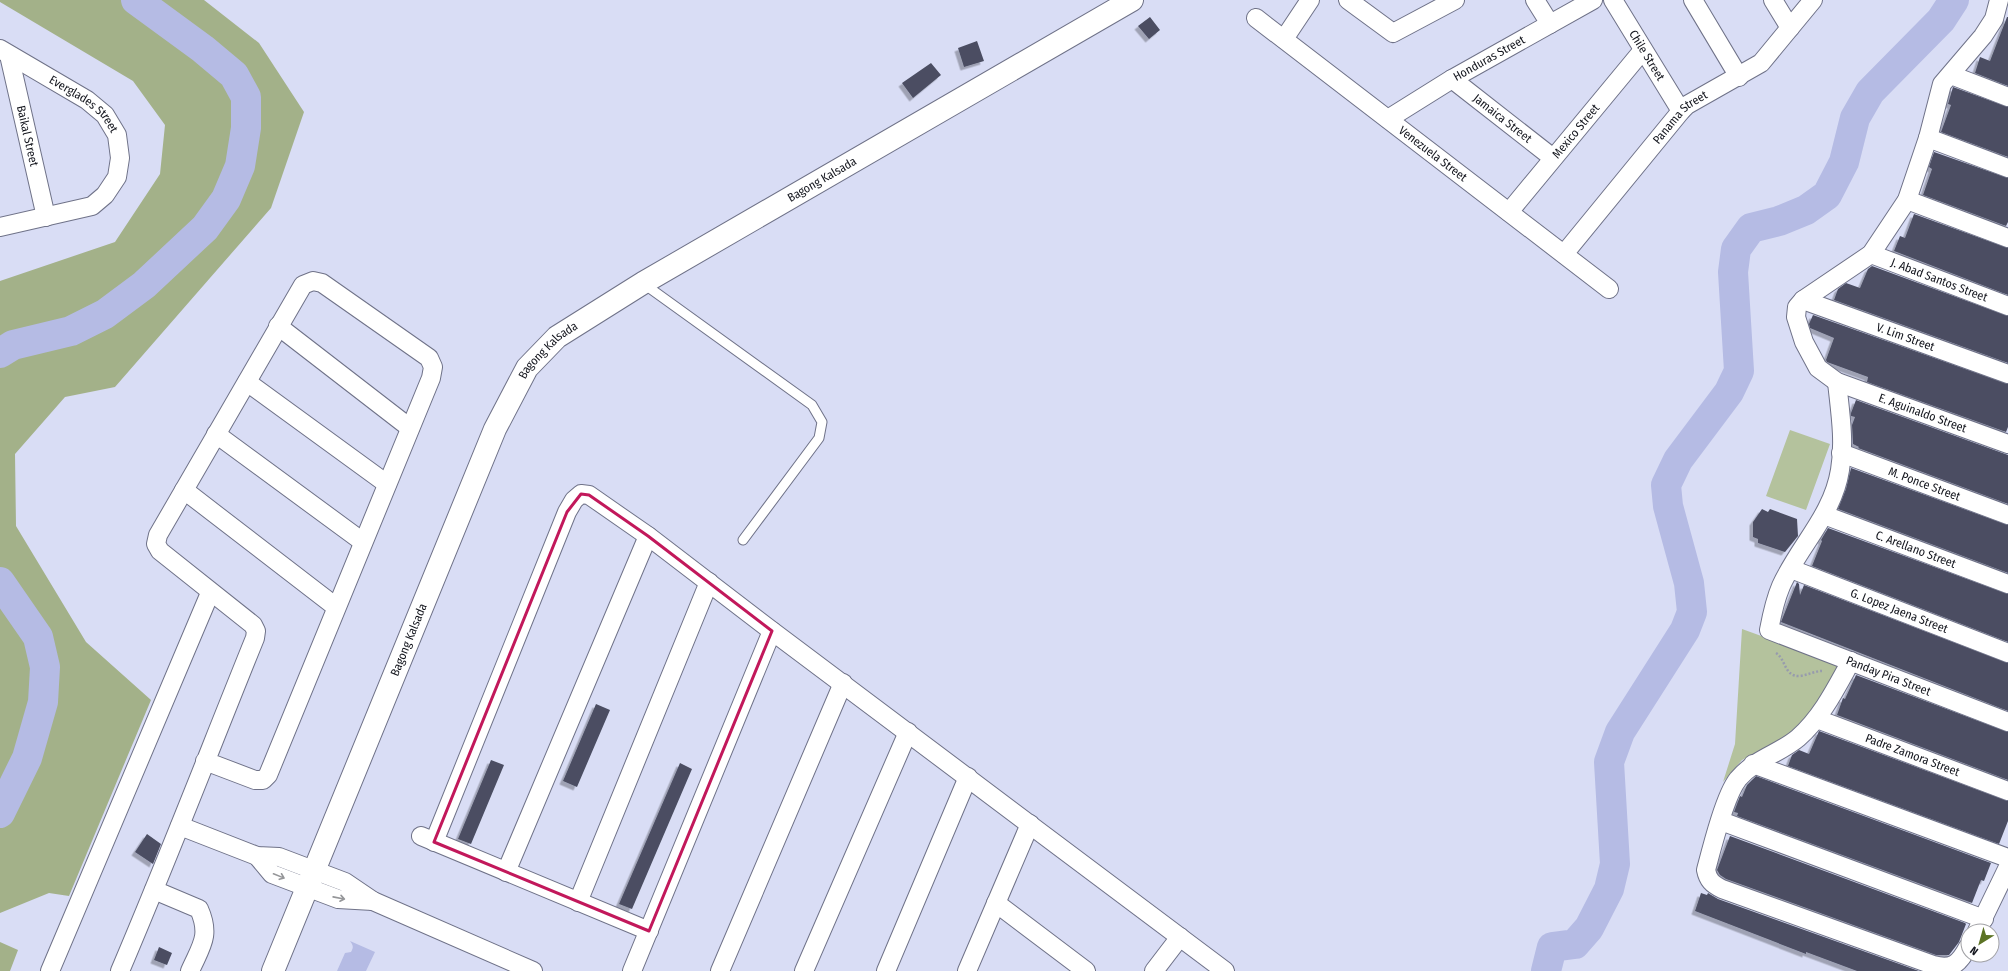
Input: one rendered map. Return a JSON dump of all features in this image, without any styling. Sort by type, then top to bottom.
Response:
[{"type":"street","name":"Bagong Kalsada","points":[[273,971],[495,429],[527,368],[557,337],[643,283],[1132,0]]},
{"type":"street","points":[[1284,39],[1310,0]]},
{"type":"street","points":[[1348,0],[1393,33],[1455,0]]},
{"type":"street","points":[[1535,0],[1550,24]]},
{"type":"street","name":"Honduras Street","points":[[1388,119],[1452,79],[1593,0]]},
{"type":"street","name":"Chile Street","points":[[1613,0],[1681,111]]},
{"type":"street","points":[[1693,0],[1739,77]]},
{"type":"street","points":[[1773,0],[1790,28]]},
{"type":"street","name":"Panama Street","points":[[1564,254],[1681,111],[1688,105],[1761,63],[1813,0]]},
{"type":"street","points":[[1803,300],[1871,254],[1907,200],[1928,138],[1942,84],[1983,36],[2001,22],[1999,0]]},
{"type":"street","name":"Venezuela Street","points":[[1256,18],[1609,289]]},
{"type":"street","name":"Mexico Street","points":[[1509,212],[1643,50]]},
{"type":"street","name":"Everglades Street","points":[[0,227],[46,218],[92,206],[105,195],[117,177],[120,158],[118,135],[105,115],[87,100],[5,52]]},
{"type":"street","name":"Baikal Street","points":[[5,52],[46,218]]},
{"type":"street","points":[[1951,75],[2008,97]]},
{"type":"street","name":"Jamaica Street","points":[[1452,79],[1553,158]]},
{"type":"street","points":[[1928,138],[2008,168]]},
{"type":"street","points":[[1907,200],[2008,238]]},
{"type":"street","name":"J. Abad Santos Street","points":[[1871,254],[2008,306]]},
{"type":"street","points":[[120,971],[180,826],[205,761],[255,638],[256,631],[253,625],[210,593],[160,551],[156,544],[158,535],[302,285],[314,281],[322,283],[429,358],[433,367],[431,378],[268,775],[263,780],[255,780],[205,761]]},
{"type":"street","name":"V. Lim Street","points":[[1803,300],[2008,374]]},
{"type":"street","name":"E. Aguinaldo Street","points":[[1803,300],[1797,307],[1796,317],[1804,342],[1818,368],[1826,376],[1837,382],[2008,444]]},
{"type":"street","points":[[278,326],[410,428]]},
{"type":"street","points":[[246,382],[387,484]]},
{"type":"street","points":[[1791,569],[1824,515],[1833,495],[1840,471],[1841,454],[1837,382]]},
{"type":"street","points":[[216,434],[363,542]]},
{"type":"street","name":"M. Ponce Street","points":[[1841,454],[2008,515]]},
{"type":"street","points":[[184,490],[336,607]]},
{"type":"street","points":[[648,931],[427,839],[567,512],[574,500],[581,494],[589,495],[648,536],[772,631],[1225,971]]},
{"type":"street","name":"C. Arellano Street","points":[[1824,515],[2008,584]]},
{"type":"street","points":[[506,872],[648,536]]},
{"type":"street","name":"Panday Pira Street","points":[[1791,569],[1773,606],[1770,630],[2008,722]]},
{"type":"street","name":"G. Lopez Jaena Street","points":[[1791,569],[2008,653]]},
{"type":"street","points":[[578,902],[709,582]]},
{"type":"street","points":[[50,971],[210,593]]},
{"type":"street","points":[[632,971],[772,631]]},
{"type":"street","points":[[1851,661],[1817,719],[1798,738],[1753,764],[1738,779],[1729,793],[1706,870],[1707,877],[1712,883],[1729,892],[1933,965],[1943,968],[1950,967],[1960,959]]},
{"type":"street","points":[[720,971],[843,683]]},
{"type":"street","name":"Padre Zamora Street","points":[[1817,719],[2008,791]]},
{"type":"street","points":[[804,971],[908,732]]},
{"type":"street","points":[[1753,764],[2008,858]]},
{"type":"street","points":[[886,971],[968,777]]},
{"type":"street","points":[[1721,821],[1975,923]]},
{"type":"street","points":[[967,971],[1030,824]]},
{"type":"street","points":[[180,826],[257,856],[279,857],[311,879],[345,882],[373,901],[534,971]]},
{"type":"street","points":[[1981,923],[2008,867]]},
{"type":"street","points":[[154,890],[198,909],[204,922],[206,934],[190,971]]},
{"type":"street","points":[[996,903],[1086,971]]},
{"type":"street","points":[[1154,971],[1180,937]]},
{"type":"lane","points":[[643,283],[812,405],[822,422],[819,438],[743,540]]},
{"type":"path","points":[[1769,650],[1779,655],[1786,668],[1794,675],[1799,676],[1821,670],[1841,679]]},
{"type":"highlighted area","points":[[581,494],[589,495],[648,536],[772,631],[649,931],[434,842],[567,512]]},
{"type":"green space","points":[[0,0],[204,0],[259,43],[304,112],[271,208],[115,387],[65,397],[15,454],[16,526],[86,642],[151,700],[69,896],[49,893],[0,913],[0,281],[115,242],[160,174],[165,125],[133,81],[0,2]]},
{"type":"green space","points":[[1790,430],[1830,444],[1806,510],[1766,496]]},
{"type":"green space","points":[[1742,629],[1836,663],[1839,666],[1814,711],[1796,729],[1777,743],[1742,760],[1723,782],[1735,744]]},
{"type":"green space","points":[[0,942],[18,950],[10,971],[0,971]]},
{"type":"water","points":[[350,941],[375,952],[366,971],[337,971],[345,953],[351,952],[352,950],[353,946]]},
{"type":"building","points":[[1150,17],[1160,30],[1149,39],[1138,26]]},
{"type":"building","points":[[2007,17],[2008,86],[1975,73],[1980,57],[1990,61]]},
{"type":"building","points":[[977,41],[984,61],[964,67],[958,48]]},
{"type":"building","points":[[931,63],[941,75],[913,98],[902,83]]},
{"type":"building","points":[[1953,87],[2008,107],[2008,157],[1941,132],[1951,105],[1948,104]]},
{"type":"building","points":[[1934,152],[2008,178],[2008,222],[2006,226],[1923,195],[1932,169],[1929,167]]},
{"type":"building","points":[[1914,214],[2008,248],[2008,295],[1894,251],[1900,236],[1905,238]]},
{"type":"building","points":[[1872,266],[2008,316],[2008,363],[1834,300],[1838,289],[1846,283],[1860,288],[1868,269]]},
{"type":"building","points":[[1813,315],[2008,384],[2008,427],[2006,432],[1867,382],[1868,377],[1827,362],[1826,360],[1834,338],[1810,328],[1809,324]]},
{"type":"building","points":[[1856,400],[2008,455],[2008,504],[1858,448],[1859,447],[1853,444],[1852,425],[1855,417],[1851,416]]},
{"type":"building","points":[[1851,468],[2008,525],[2008,573],[1838,509],[1846,489]]},
{"type":"building","points":[[1762,509],[1768,512],[1770,509],[1797,519],[1798,536],[1785,552],[1758,543],[1758,539],[1753,537],[1753,522]]},
{"type":"building","points":[[1828,528],[2008,594],[2008,642],[1812,566],[1822,541],[1821,540]]},
{"type":"building","points":[[1797,582],[1799,584],[1800,595],[1804,585],[2008,663],[2008,711],[1781,622]]},
{"type":"building","points":[[1856,675],[2008,732],[2008,780],[1837,715],[1843,698],[1845,699]]},
{"type":"building","points":[[596,704],[610,710],[577,787],[563,781]]},
{"type":"building","points":[[1819,731],[2008,801],[2008,821],[1999,844],[1788,766],[1792,755],[1799,750],[1809,754]]},
{"type":"building","points":[[491,760],[504,765],[471,844],[458,839]]},
{"type":"building","points":[[680,763],[692,769],[632,909],[619,904]]},
{"type":"building","points":[[1756,776],[1991,863],[1984,881],[1981,880],[1972,903],[1737,816],[1738,813],[1734,812],[1740,796],[1742,797],[1747,785]]},
{"type":"building","points":[[147,834],[161,844],[153,864],[135,852]]},
{"type":"building","points":[[1730,836],[1965,923],[1960,923],[1960,939],[1949,955],[1936,955],[1726,879],[1720,875],[1717,870]]},
{"type":"building","points":[[1701,893],[1707,895],[1708,893],[1718,899],[1919,971],[1857,971],[1806,952],[1806,954],[1695,911]]},
{"type":"building","points":[[159,947],[172,953],[167,965],[154,960]]},
{"type":"waterway","points":[[0,353],[13,345],[71,331],[105,314],[144,285],[205,228],[226,199],[240,166],[246,128],[246,97],[234,75],[203,49],[136,0]]},
{"type":"waterway","points":[[1546,971],[1552,947],[1575,944],[1589,928],[1609,889],[1615,864],[1609,762],[1620,732],[1685,630],[1692,612],[1689,583],[1668,506],[1666,485],[1678,460],[1729,392],[1739,371],[1733,272],[1736,249],[1751,228],[1779,221],[1806,210],[1827,195],[1844,162],[1855,118],[1870,92],[1941,20],[1954,0]]},
{"type":"waterway","points":[[0,582],[38,637],[45,667],[43,702],[27,758],[0,813]]}]
